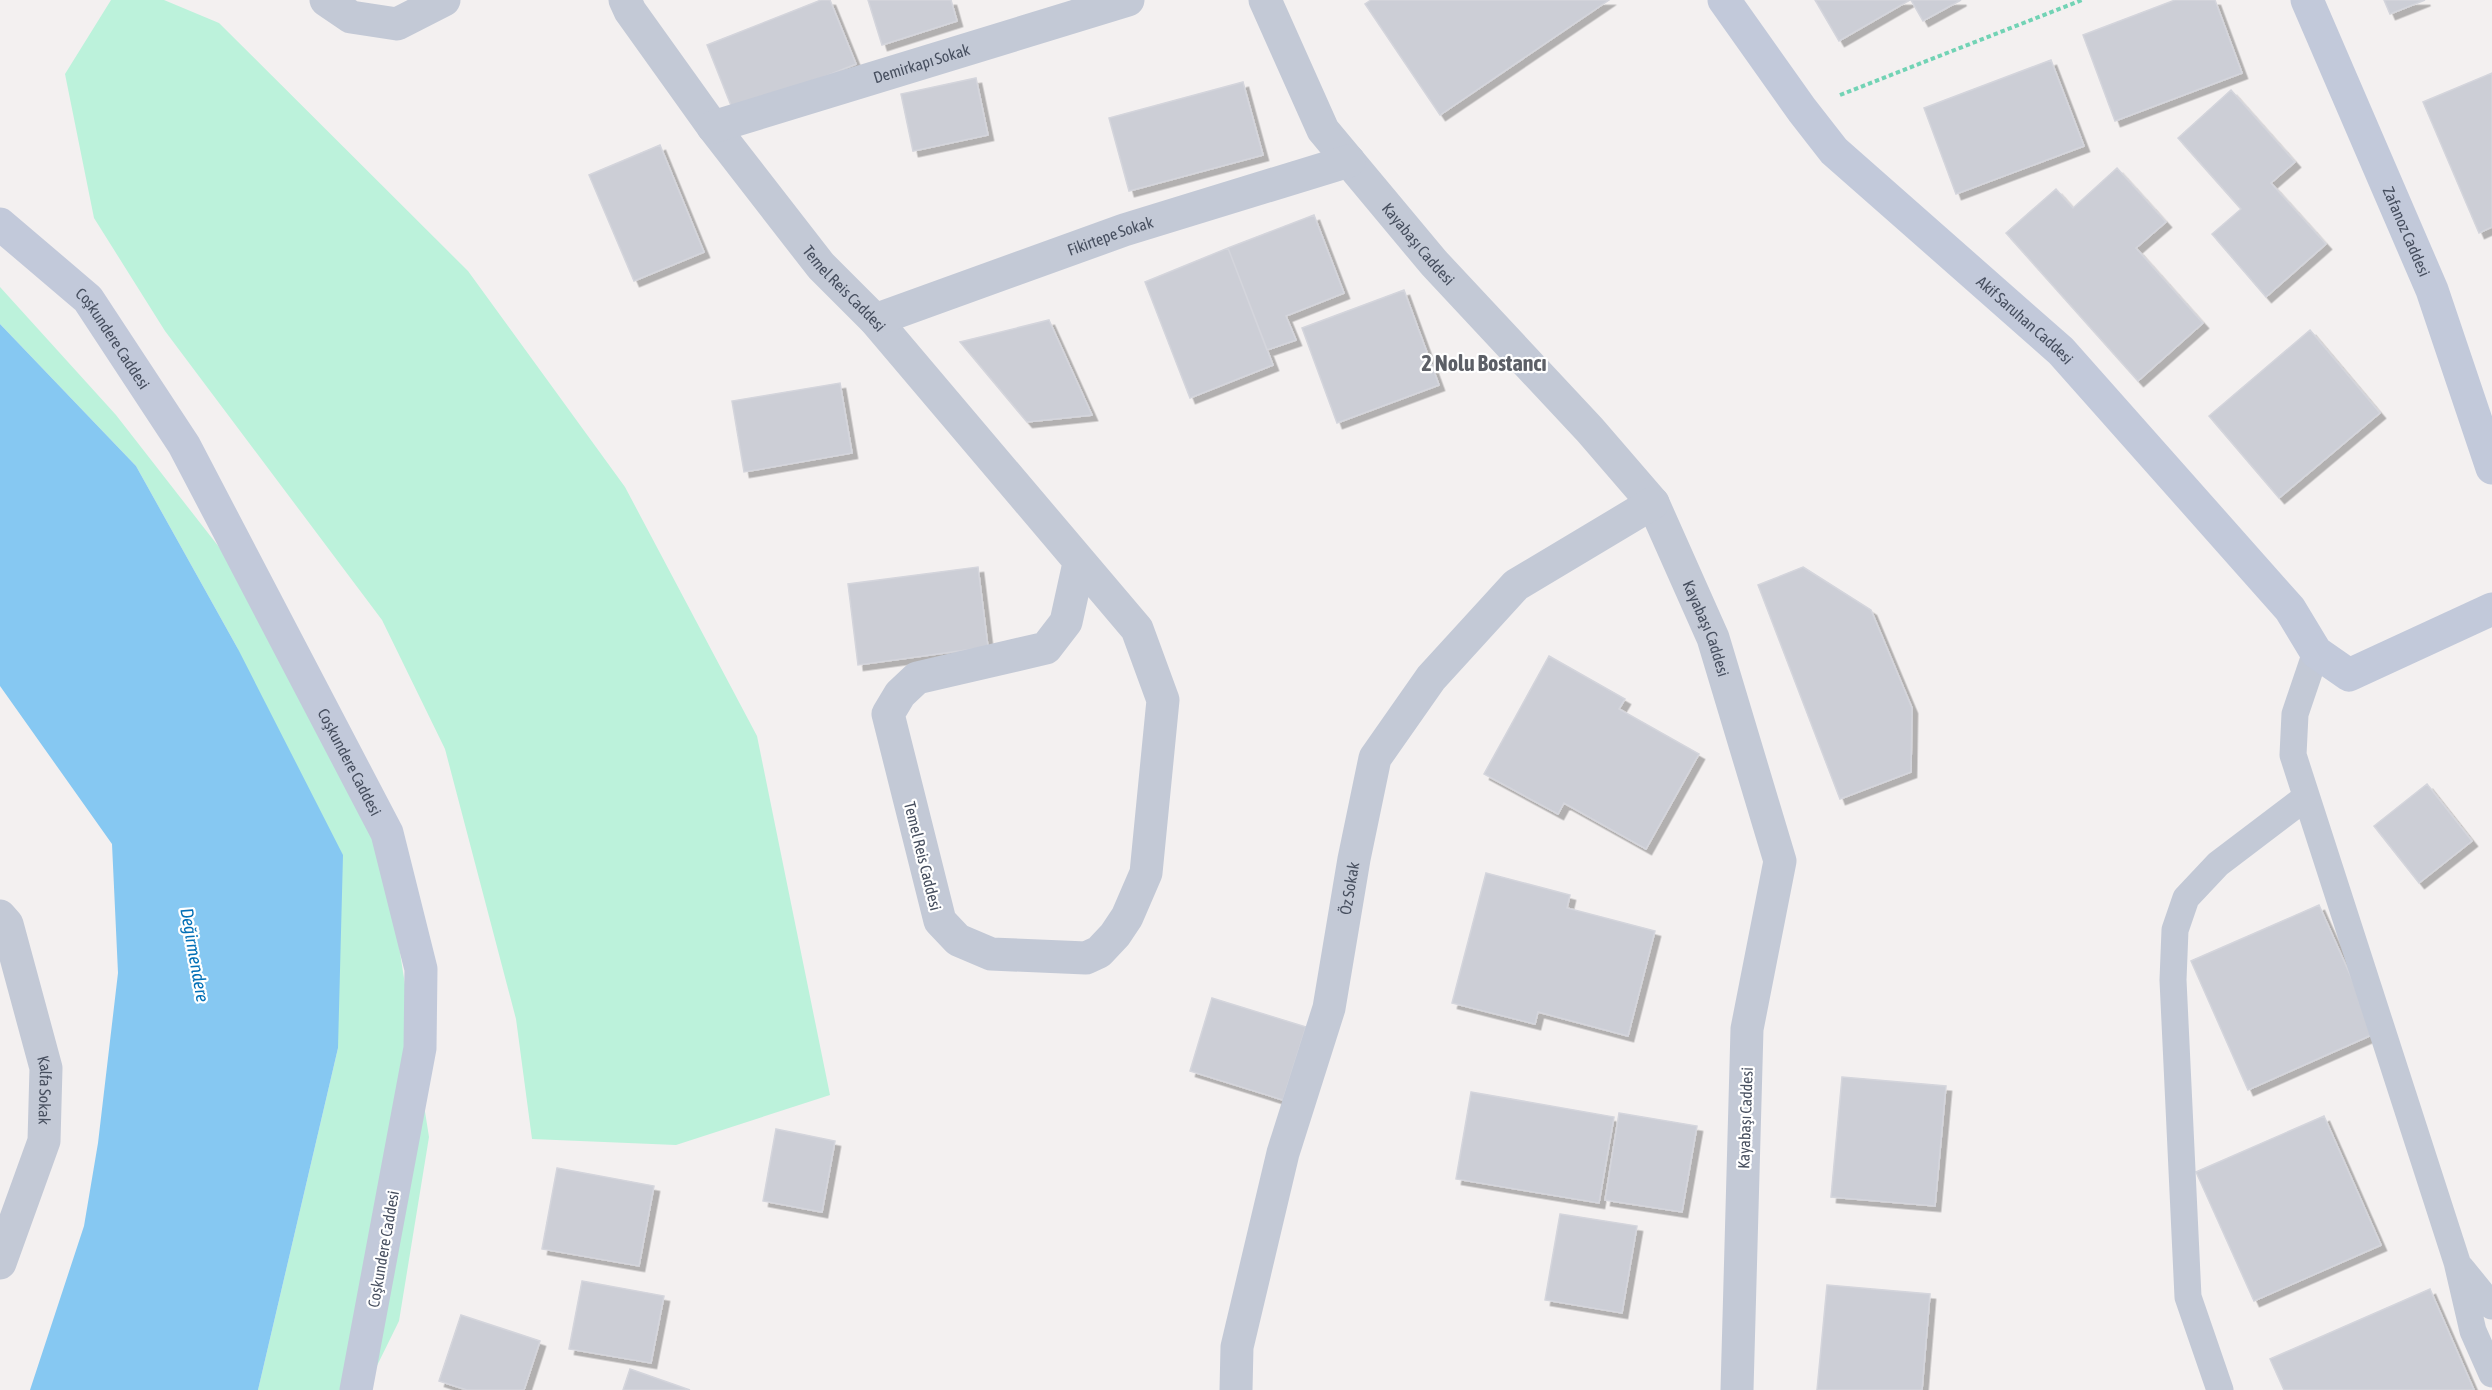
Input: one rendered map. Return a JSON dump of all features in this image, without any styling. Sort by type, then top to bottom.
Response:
[{"type":"street","points":[[326,0],[351,17],[397,24],[444,0]]},
{"type":"street","name":"Temel Reis Caddesi","points":[[625,0],[630,11],[713,127],[821,266],[875,320],[1137,629],[1164,700],[1146,873],[1126,917],[1100,952],[1086,958],[991,954],[958,940],[940,921],[888,714],[900,694],[917,678],[1046,648],[1066,622],[1079,563]]},
{"type":"street","name":"Demirkapı Sokak","points":[[713,127],[1128,0]]},
{"type":"street","name":"Kayabaşı Caddesi","points":[[1265,0],[1323,130],[1434,263],[1590,430],[1653,503],[1713,638],[1780,861],[1747,1029],[1737,1390]]},
{"type":"street","name":"Akif Saruhan Caddesi","points":[[1724,0],[1834,152],[2061,351],[2290,609],[2316,652]]},
{"type":"street","name":"Zafanoz Caddesi","points":[[2307,0],[2432,290],[2492,468]]},
{"type":"street","name":"Fikirtepe Sokak","points":[[875,320],[1124,230],[1349,161]]},
{"type":"street","name":"Coşkundere Caddesi","points":[[0,224],[88,299],[184,445],[387,833],[421,969],[420,1048],[356,1390]]},
{"type":"street","name":"Öz Sokak","points":[[1236,1390],[1237,1347],[1283,1153],[1329,1008],[1354,859],[1375,758],[1431,678],[1515,585],[1653,503]]},
{"type":"street","points":[[2316,652],[2349,675],[2492,609]]},
{"type":"street","name":"Kalfa Sokak","points":[[0,916],[7,924],[46,1068],[44,1141],[0,1263]]},
{"type":"lane","points":[[2316,652],[2295,714],[2293,755],[2305,798],[2457,1262],[2473,1331],[2492,1374]]},
{"type":"lane","points":[[2220,1390],[2188,1297],[2173,980],[2175,930],[2186,898],[2218,864],[2305,798]]},
{"type":"lane","points":[[2457,1262],[2492,1306]]},
{"type":"path","points":[[1802,110],[2082,0]]},
{"type":"green space","points":[[111,0],[164,0],[219,23],[468,271],[625,487],[757,736],[830,1095],[676,1145],[532,1139],[516,1019],[445,749],[382,620],[165,331],[94,218],[65,74]]},
{"type":"green space","points":[[0,287],[116,415],[293,642],[384,851],[429,1137],[399,1321],[365,1390],[258,1390],[338,1048],[238,649],[136,466],[0,324]]},
{"type":"water","name":"Değirmendere","points":[[0,324],[136,466],[238,649],[343,855],[338,1048],[258,1390],[30,1390],[84,1226],[98,1143],[118,973],[112,844],[0,686]]},
{"type":"building","points":[[821,0],[830,0],[856,64],[734,113],[707,45]]},
{"type":"building","points":[[868,0],[951,0],[957,21],[882,45]]},
{"type":"building","points":[[1371,0],[1609,0],[1440,115],[1365,4]]},
{"type":"building","points":[[1815,0],[1910,0],[1839,41]]},
{"type":"building","points":[[1911,0],[1961,0],[1923,21]]},
{"type":"building","points":[[2175,0],[2215,0],[2242,73],[2115,121],[2083,35]]},
{"type":"building","points":[[2384,0],[2425,0],[2390,14]]},
{"type":"building","points":[[2051,60],[2084,146],[1956,194],[1924,108]]},
{"type":"building","points":[[2492,73],[2492,227],[2479,233],[2423,102]]},
{"type":"building","points":[[976,78],[988,135],[913,151],[901,94]]},
{"type":"building","points":[[1243,82],[1263,155],[1129,191],[1109,118]]},
{"type":"building","points":[[2231,90],[2295,162],[2271,183],[2326,244],[2266,297],[2212,234],[2241,209],[2178,138]]},
{"type":"building","points":[[660,145],[704,252],[634,281],[589,175]]},
{"type":"building","points":[[2117,168],[2166,222],[2136,248],[2203,323],[2138,381],[2006,233],[2056,189],[2073,208]]},
{"type":"building","points":[[1314,215],[1344,293],[1286,316],[1296,340],[1267,350],[1228,248]]},
{"type":"building","points":[[1228,248],[1273,365],[1190,398],[1145,282]]},
{"type":"building","points":[[1404,290],[1439,385],[1337,423],[1302,328]]},
{"type":"building","points":[[1049,320],[1092,415],[1027,422],[960,342]]},
{"type":"building","points":[[2310,330],[2380,413],[2279,498],[2209,416]]},
{"type":"building","points":[[840,383],[852,453],[744,472],[732,401]]},
{"type":"building","points":[[978,567],[988,647],[858,665],[848,584]]},
{"type":"building","points":[[1803,567],[1871,610],[1912,708],[1911,772],[1840,799],[1758,585]]},
{"type":"building","points":[[1549,656],[1625,699],[1619,709],[1699,754],[1646,849],[1564,803],[1558,814],[1484,774]]},
{"type":"building","points":[[2427,784],[2472,841],[2419,883],[2374,826]]},
{"type":"building","points":[[1486,873],[1570,895],[1567,908],[1655,931],[1628,1036],[1538,1012],[1535,1024],[1452,1003]]},
{"type":"building","points":[[2319,905],[2376,1033],[2248,1090],[2191,961]]},
{"type":"building","points":[[1212,998],[1306,1027],[1283,1100],[1190,1071]]},
{"type":"building","points":[[1842,1077],[1946,1086],[1935,1206],[1831,1197]]},
{"type":"building","points":[[1471,1092],[1614,1117],[1599,1203],[1456,1179]]},
{"type":"building","points":[[1619,1113],[1697,1126],[1682,1212],[1605,1200]]},
{"type":"building","points":[[2324,1116],[2381,1245],[2254,1301],[2196,1172]]},
{"type":"building","points":[[776,1129],[835,1141],[822,1212],[763,1201]]},
{"type":"building","points":[[557,1168],[654,1186],[639,1266],[542,1249]]},
{"type":"building","points":[[1560,1214],[1637,1226],[1622,1313],[1545,1300]]},
{"type":"building","points":[[582,1281],[664,1296],[651,1363],[569,1349]]},
{"type":"building","points":[[1827,1285],[1930,1294],[1922,1390],[1817,1390]]},
{"type":"building","points":[[2430,1289],[2474,1390],[2284,1390],[2270,1359]]},
{"type":"building","points":[[461,1315],[540,1341],[524,1390],[467,1390],[439,1381]]},
{"type":"building","points":[[630,1369],[690,1390],[623,1390]]},
{"type":"district","name":"2 Nolu Bostancı","points":[[1484,363]]}]
